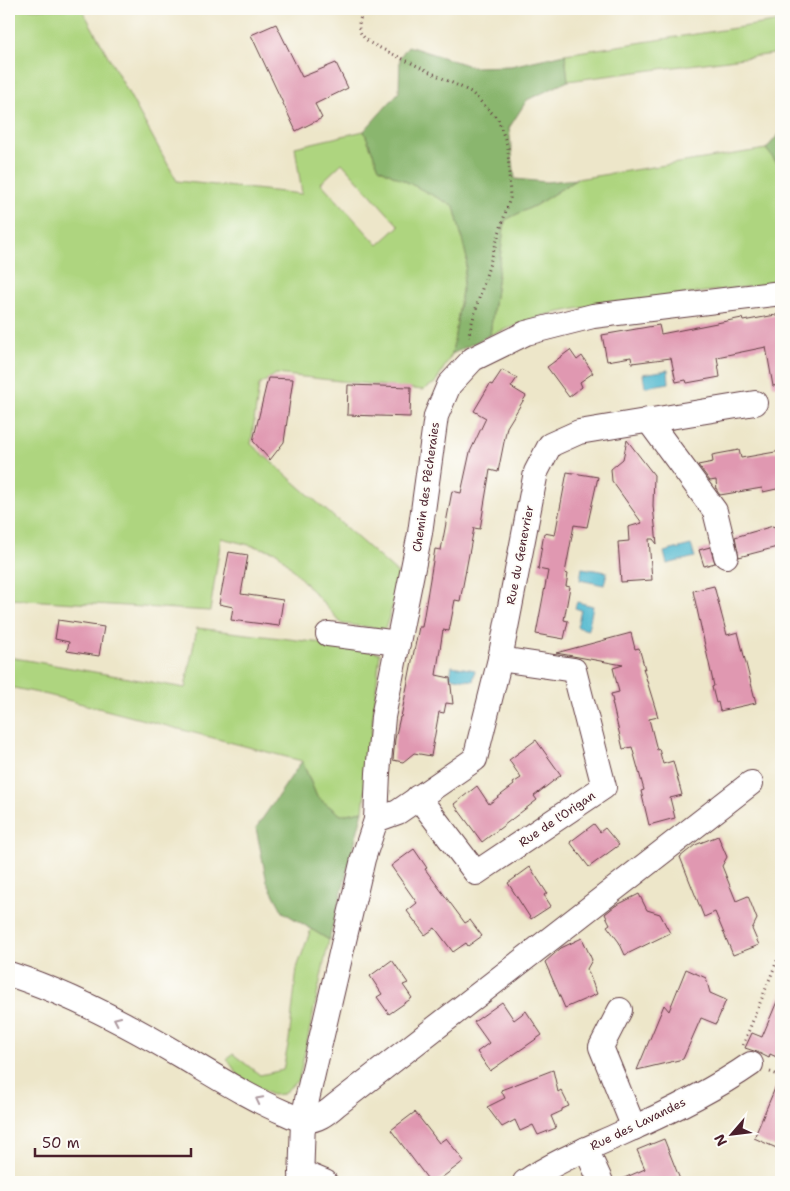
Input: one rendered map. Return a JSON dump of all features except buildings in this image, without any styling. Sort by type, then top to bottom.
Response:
[{"type":"street","name":"Chemin des Pêcheraies","points":[[301,1177],[303,1120],[363,859],[376,820],[383,718],[420,533],[436,416],[449,385],[473,359],[526,333],[593,316],[781,293]]},
{"type":"street","name":"Rue du Genevrier","points":[[376,820],[398,812],[475,759],[500,659],[536,472],[550,445],[579,432],[755,403]]},
{"type":"street","points":[[648,420],[715,511],[726,556]]},
{"type":"street","points":[[328,634],[398,644]]},
{"type":"street","name":"Rue de l'Origan","points":[[418,797],[476,873],[604,788],[574,670],[500,659]]},
{"type":"street","points":[[9,974],[88,1006],[140,1031],[247,1094],[303,1120],[324,1116],[751,783]]},
{"type":"street","points":[[620,1010],[601,1047],[634,1128]]},
{"type":"street","name":"Rue des Lavandes","points":[[525,1182],[544,1168],[634,1128],[728,1080],[751,1064]]},
{"type":"street","points":[[586,1149],[601,1182]]},
{"type":"street","points":[[301,1177],[325,1182]]},
{"type":"path","points":[[365,9],[360,17],[358,27],[361,36],[370,44],[471,92],[498,119],[508,148],[510,198],[466,345],[473,359]]},
{"type":"path","points":[[728,1080],[781,951]]},
{"type":"green space","points":[[9,9],[82,9],[177,181],[302,194],[295,147],[364,131],[379,168],[454,206],[467,258],[452,354],[435,383],[423,390],[276,374],[259,385],[251,444],[402,577],[385,629],[342,624],[277,552],[221,538],[210,611],[9,599],[9,447],[13,419],[9,419]],"holes":[[[342,163],[399,226],[378,245],[321,183]]]},
{"type":"green space","points":[[781,21],[781,53],[568,81],[565,54]]},
{"type":"green space","points":[[408,46],[473,67],[511,66],[565,54],[568,81],[527,100],[509,128],[515,179],[546,182],[577,179],[536,205],[505,220],[490,335],[452,354],[467,259],[454,206],[379,168],[364,131],[399,92],[400,57]]},
{"type":"green space","points":[[778,135],[781,135],[781,168],[766,149]]},
{"type":"green space","points":[[766,149],[781,168],[781,283],[601,304],[545,315],[490,335],[505,220],[536,205],[577,179]]},
{"type":"green space","points":[[197,628],[339,645],[380,653],[363,811],[341,815],[317,797],[302,761],[48,695],[9,687],[9,657],[185,688]]},
{"type":"green space","points":[[302,761],[317,797],[341,815],[363,811],[329,940],[283,912],[267,882],[256,828]]},
{"type":"green space","points":[[311,929],[329,940],[299,1079],[283,1094],[272,1095],[241,1079],[227,1059],[233,1054],[260,1075],[283,1070],[289,1040],[297,968]]},
{"type":"water","points":[[668,370],[669,383],[645,387],[643,374]]},
{"type":"water","points":[[691,545],[695,557],[667,564],[664,552]]},
{"type":"water","points":[[582,568],[607,572],[604,585],[580,580]]},
{"type":"water","points":[[577,602],[593,606],[588,630],[577,627],[581,610],[575,608]]},
{"type":"water","points":[[452,666],[475,670],[473,681],[450,677]]}]
